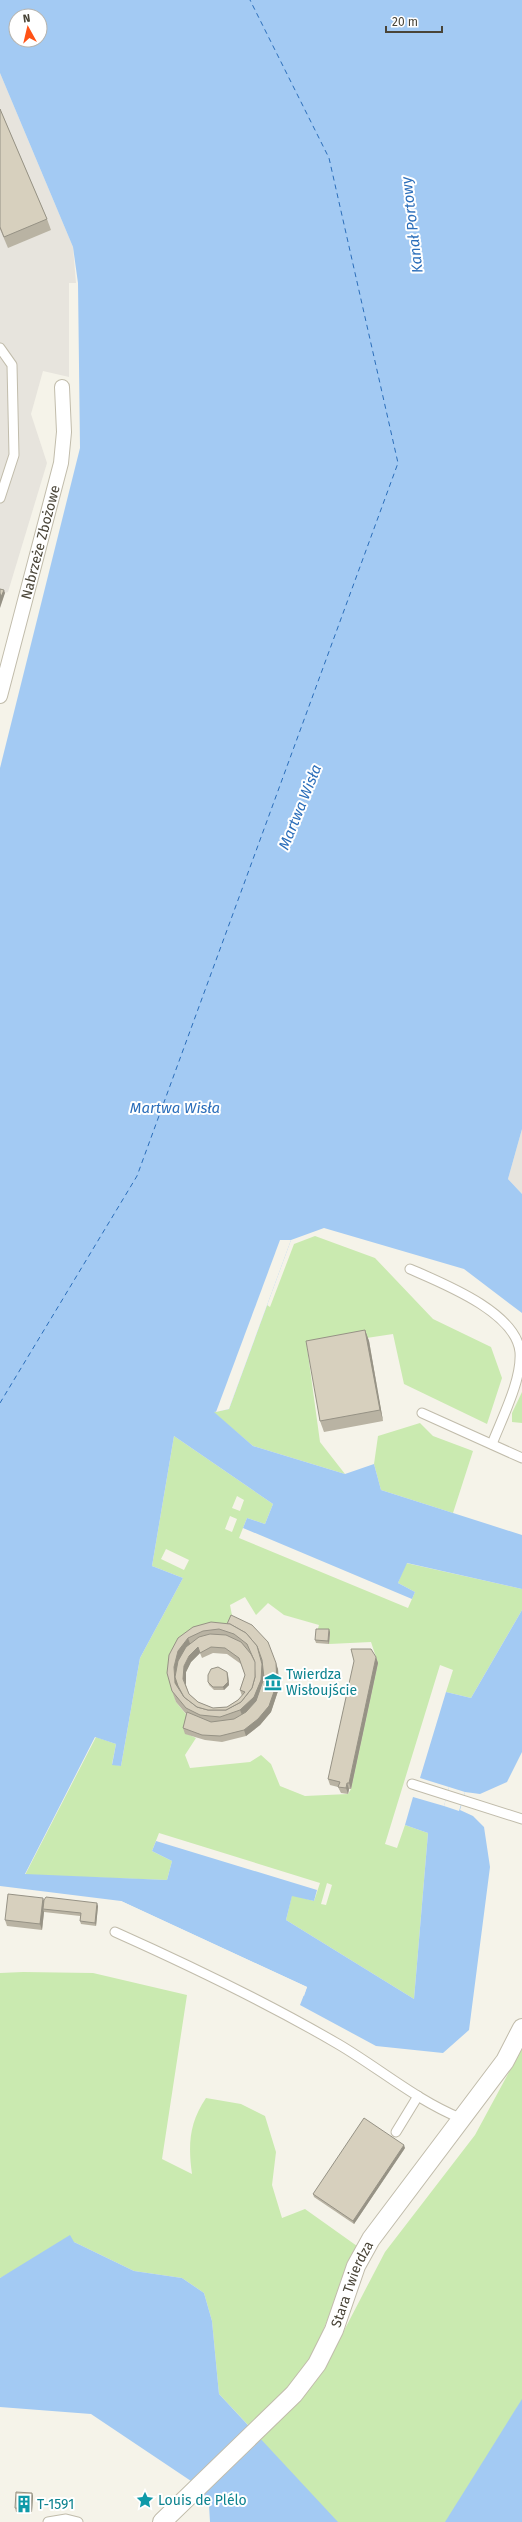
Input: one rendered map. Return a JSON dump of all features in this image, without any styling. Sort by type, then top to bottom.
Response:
[{"type":"street","name":"Nabrzeże Zbożowe","points":[[0,696],[61,463],[64,432],[62,387]]},
{"type":"street","name":"Stara Twierdza","points":[[162,2522],[294,2394],[318,2364],[334,2330],[356,2266],[371,2239],[460,2118],[505,2061],[522,2028]]},
{"type":"lane","points":[[0,348],[12,365],[14,455],[0,498]]},
{"type":"lane","points":[[410,1269],[462,1292],[507,1322],[520,1351],[516,1383],[492,1444]]},
{"type":"lane","points":[[422,1413],[522,1458]]},
{"type":"lane","points":[[412,1784],[522,1819]]},
{"type":"lane","points":[[115,1932],[210,1975],[338,2044],[418,2096],[460,2118]]},
{"type":"lane","points":[[396,2132],[418,2096]]},
{"type":"lane","points":[[48,2522],[66,2519],[78,2522]]},
{"type":"shaded area","points":[[0,73],[73,247],[76,283],[69,283],[69,377],[43,371],[31,414],[47,463],[8,592],[5,593],[0,608]]},
{"type":"shaded area","points":[[522,1129],[522,1194],[508,1179]]},
{"type":"green space","points":[[315,1236],[375,1258],[433,1319],[491,1347],[502,1378],[487,1424],[404,1384],[393,1334],[307,1347],[320,1442],[345,1474],[253,1446],[213,1412],[229,1409],[267,1305],[270,1307],[294,1244]]},
{"type":"green space","points":[[522,1392],[522,1423],[512,1422],[512,1413]]},
{"type":"green space","points":[[420,1423],[433,1436],[473,1451],[453,1513],[381,1490],[374,1464],[378,1436]]},
{"type":"green space","points":[[174,1436],[273,1504],[265,1524],[247,1518],[239,1538],[408,1608],[415,1592],[398,1583],[406,1563],[522,1589],[522,1610],[471,1698],[446,1692],[453,1670],[440,1665],[385,1844],[397,1848],[405,1825],[428,1833],[414,1999],[286,1920],[292,1895],[314,1901],[320,1883],[159,1833],[152,1851],[172,1861],[167,1880],[25,1875],[96,1737],[116,1744],[112,1764],[121,1766],[140,1658],[183,1578],[152,1566]],"holes":[[[237,1496],[244,1500],[240,1511],[232,1508]],[[230,1516],[237,1519],[232,1532],[225,1529]],[[166,1549],[189,1560],[184,1570],[161,1559]],[[245,1597],[256,1615],[268,1603],[284,1615],[319,1625],[317,1632],[330,1632],[329,1644],[371,1642],[378,1663],[351,1789],[348,1794],[305,1796],[280,1786],[271,1764],[261,1755],[250,1762],[190,1768],[185,1755],[196,1738],[185,1733],[189,1718],[176,1702],[171,1684],[210,1633],[233,1621],[230,1605]],[[327,1883],[332,1885],[326,1905],[321,1904]]]},
{"type":"green space","points":[[0,1973],[93,1973],[187,1995],[162,2159],[192,2174],[190,2153],[191,2134],[196,2116],[206,2098],[241,2104],[265,2116],[276,2152],[272,2185],[282,2218],[305,2209],[357,2246],[318,2343],[303,2372],[249,2426],[219,2394],[212,2321],[204,2293],[182,2278],[134,2271],[74,2242],[0,2278]]},
{"type":"green space","points":[[522,2048],[522,2467],[480,2522],[299,2522],[260,2437],[295,2406],[325,2367],[385,2252],[475,2135]]},
{"type":"water","points":[[0,0],[522,0],[522,1129],[508,1179],[522,1194],[522,1313],[464,1269],[324,1228],[291,1240],[229,1409],[214,1412],[253,1446],[345,1474],[374,1464],[381,1490],[522,1535],[522,1589],[407,1563],[398,1583],[415,1592],[412,1599],[243,1528],[247,1518],[265,1524],[273,1504],[174,1436],[152,1566],[183,1578],[140,1658],[121,1766],[112,1765],[116,1744],[95,1737],[25,1874],[167,1880],[172,1861],[152,1851],[156,1841],[317,1890],[314,1901],[292,1896],[286,1920],[414,1999],[428,1833],[405,1825],[413,1797],[444,1806],[449,1787],[420,1778],[446,1692],[471,1698],[522,1610],[522,1752],[507,1782],[480,1794],[465,1792],[460,1810],[473,1816],[484,1827],[490,1867],[469,2030],[443,2053],[376,2046],[300,2005],[307,1987],[121,1901],[0,1886],[0,768],[80,448],[78,283],[73,247],[0,73]]},
{"type":"water","points":[[70,2235],[74,2242],[134,2271],[182,2278],[204,2293],[212,2321],[219,2394],[338,2522],[210,2522],[209,2505],[196,2477],[191,2481],[91,2414],[0,2407],[0,2278]]},
{"type":"water","points":[[522,2399],[522,2522],[445,2522]]},
{"type":"pier","points":[[280,1240],[291,1240],[229,1409],[216,1412]]},
{"type":"pier","points":[[449,1787],[465,1792],[459,1811],[444,1806]]},
{"type":"pier","points":[[121,1901],[307,1987],[304,1996],[302,1995],[304,1988],[120,1903]]},
{"type":"building","points":[[0,109],[47,219],[4,237],[0,227]]},
{"type":"building","points":[[0,589],[4,590],[1,597],[0,593]]},
{"type":"building","points":[[365,1330],[380,1410],[320,1421],[306,1341]]},
{"type":"building","name":"Twierdza Wisłoujście","points":[[231,1615],[252,1625],[268,1642],[276,1663],[277,1683],[269,1706],[258,1719],[244,1730],[220,1736],[202,1735],[183,1728],[187,1712],[211,1722],[234,1719],[246,1712],[256,1701],[264,1678],[262,1660],[257,1646],[246,1633],[230,1624],[227,1624]]},
{"type":"building","points":[[211,1622],[230,1624],[246,1633],[257,1646],[262,1664],[261,1680],[254,1697],[240,1710],[220,1717],[200,1715],[186,1708],[172,1691],[167,1673],[169,1655],[178,1638],[193,1627]],"holes":[[[219,1629],[234,1634],[247,1644],[254,1660],[255,1677],[252,1688],[241,1702],[226,1710],[208,1710],[197,1707],[184,1697],[175,1683],[174,1667],[178,1651],[188,1638],[203,1631]]]},
{"type":"building","points":[[316,1629],[329,1629],[328,1641],[315,1640]]},
{"type":"building","points":[[210,1634],[226,1635],[241,1642],[251,1654],[255,1662],[255,1677],[252,1688],[241,1702],[226,1710],[208,1710],[197,1707],[184,1697],[178,1686],[175,1677],[178,1661],[186,1647],[199,1637]],"holes":[[[198,1647],[200,1653],[211,1647],[225,1648],[239,1658],[245,1675],[240,1690],[245,1692],[238,1700],[227,1707],[213,1708],[198,1702],[189,1694],[183,1679],[184,1666],[189,1656]]]},
{"type":"building","points":[[351,1649],[371,1649],[376,1657],[349,1783],[347,1783],[346,1788],[338,1787],[340,1782],[328,1779],[354,1661]]},
{"type":"building","points":[[218,1667],[227,1672],[228,1682],[223,1687],[213,1687],[208,1682],[208,1675],[211,1669]]},
{"type":"building","points":[[8,1894],[43,1898],[40,1924],[5,1920]]},
{"type":"building","points":[[46,1897],[97,1903],[95,1923],[80,1921],[81,1913],[43,1909],[44,1900]]},
{"type":"building","points":[[364,2118],[404,2145],[353,2221],[313,2194]]},
{"type":"building","name":"T-1591","points":[[16,2492],[32,2493],[31,2509],[15,2508]]},
{"type":"ferry route","points":[[0,1403],[137,1176],[398,463],[329,158],[250,0]]},
{"type":"place","name":"Twierdza Wisłoujście","points":[[273,1682]]},
{"type":"place","name":"Louis de Plélo","points":[[145,2500]]},
{"type":"place","name":"T-1591","points":[[24,2504]]},
{"type":"water label","name":"Kanał Portowy","points":[[412,225]]},
{"type":"water label","name":"Martwa Wisła","points":[[300,807]]},
{"type":"water label","name":"Martwa Wisła","points":[[175,1108]]}]
